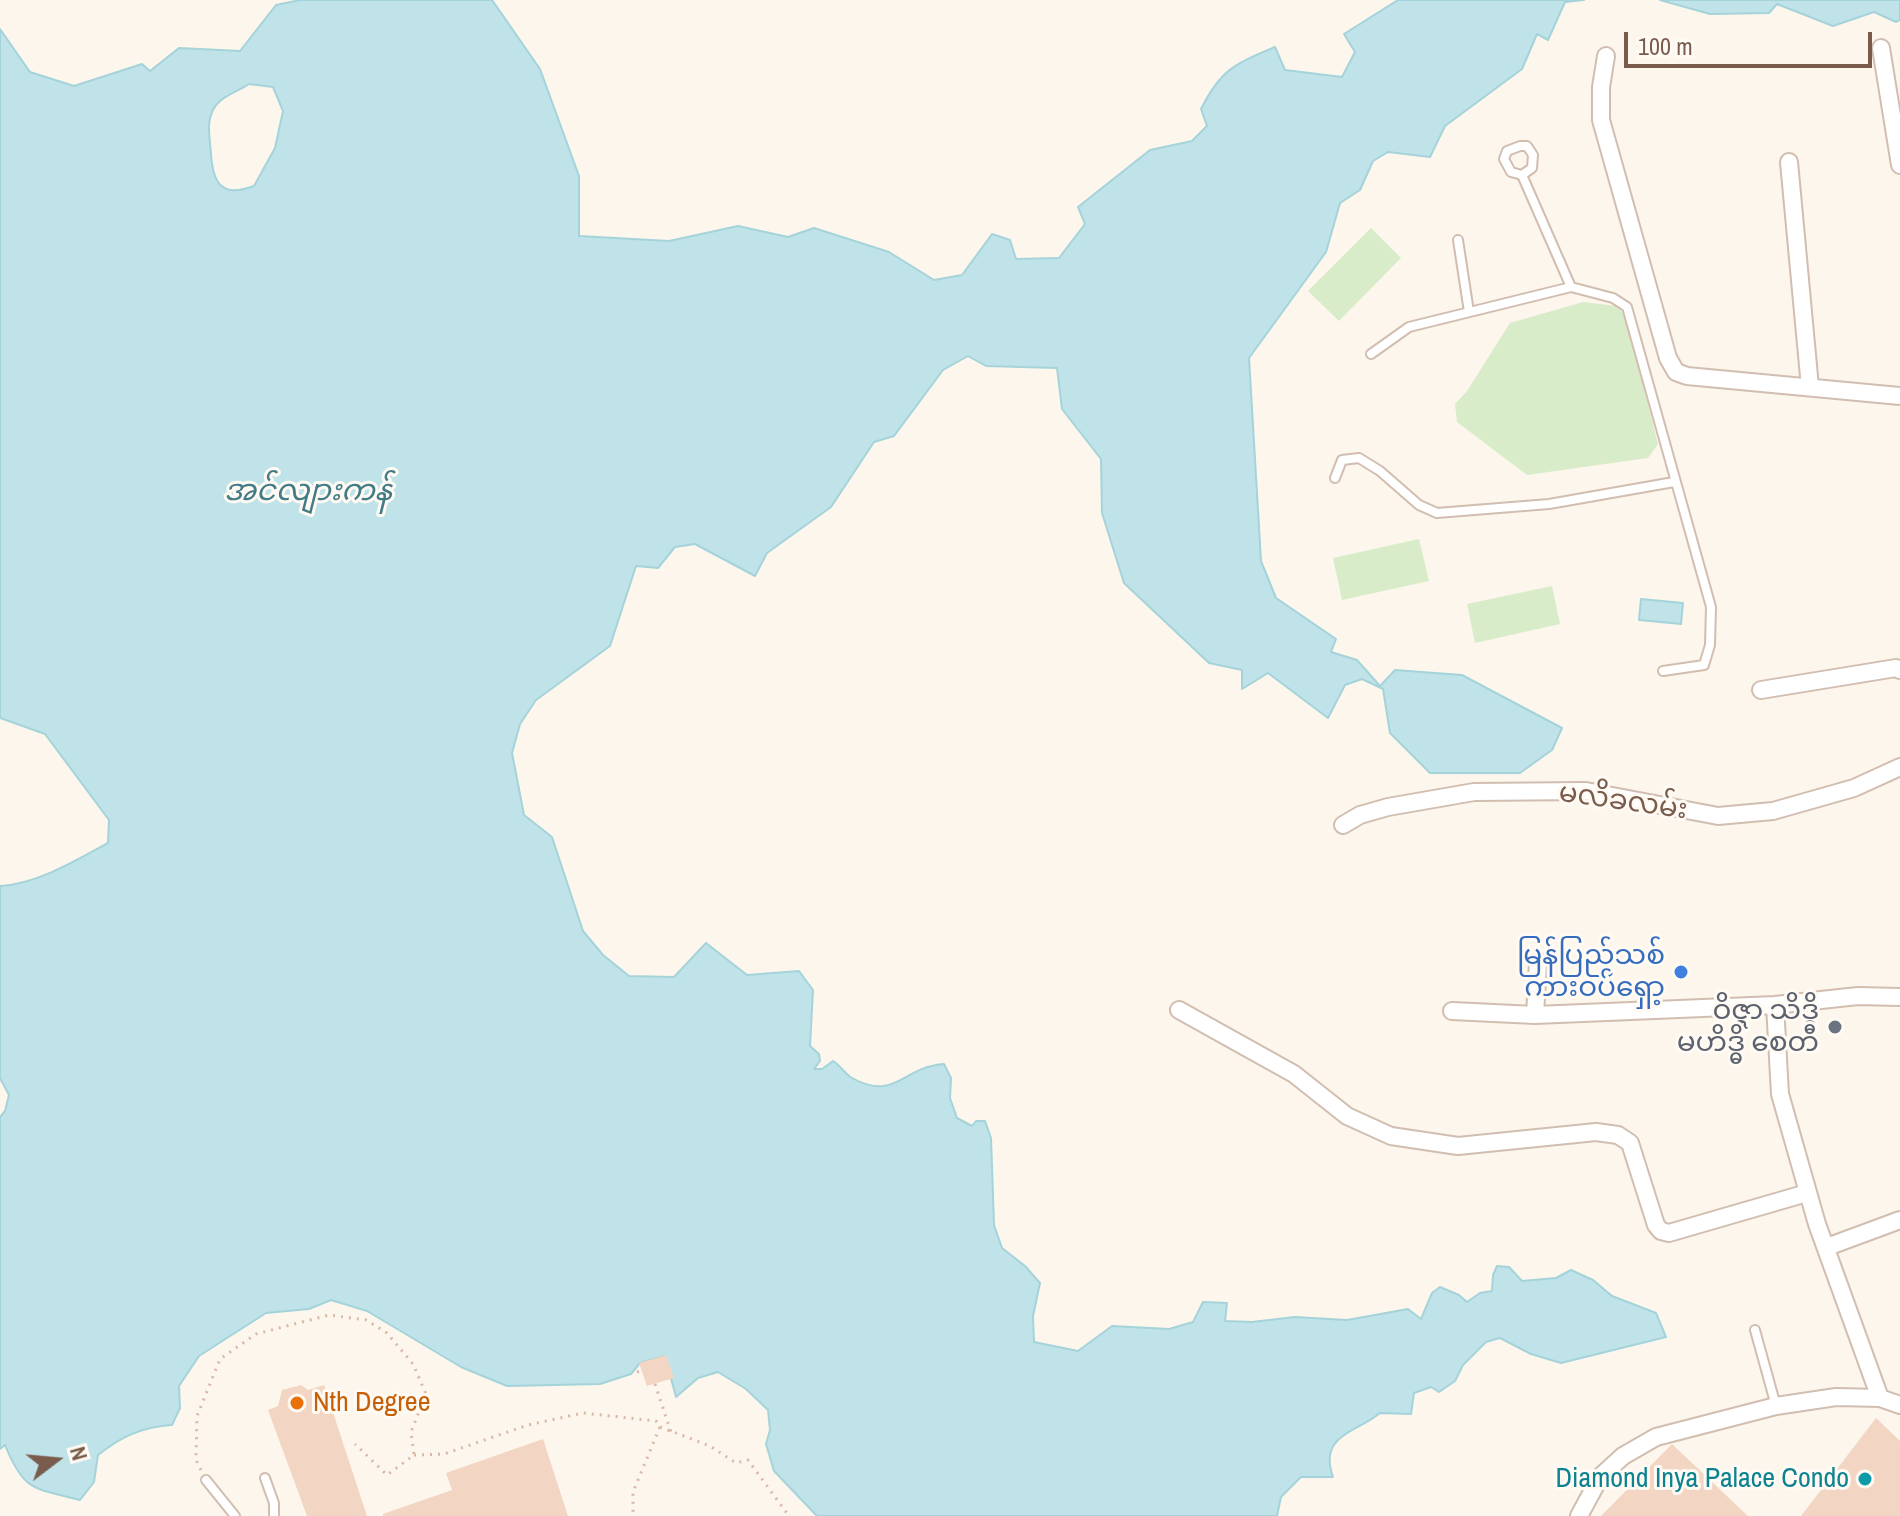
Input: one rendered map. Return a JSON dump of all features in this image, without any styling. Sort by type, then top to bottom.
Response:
[{"type":"street","points":[[1881,48],[1900,165]]},
{"type":"street","points":[[1606,56],[1601,87],[1601,120],[1668,358],[1676,372],[1687,376],[1900,396]]},
{"type":"street","points":[[1789,162],[1810,387]]},
{"type":"street","points":[[1761,690],[1896,668],[1900,670]]},
{"type":"street","name":"မလိခလမ်း","points":[[1343,825],[1360,815],[1388,807],[1474,792],[1586,791],[1718,816],[1773,811],[1854,788],[1900,767]]},
{"type":"street","points":[[1535,1015],[1538,962]]},
{"type":"street","points":[[1452,1011],[1535,1015],[1775,1005],[1858,996],[1900,997]]},
{"type":"street","points":[[1775,1005],[1780,1094],[1807,1193],[1880,1398]]},
{"type":"street","points":[[1179,1010],[1294,1074],[1347,1116],[1391,1136],[1458,1146],[1596,1132],[1618,1135],[1630,1143],[1656,1225],[1661,1231],[1669,1233],[1807,1193]]},
{"type":"street","points":[[1827,1247],[1900,1220]]},
{"type":"street","points":[[1579,1516],[1600,1477],[1623,1456],[1656,1437],[1776,1406],[1836,1397],[1880,1398],[1900,1405]]},
{"type":"lane","points":[[1522,175],[1571,287]]},
{"type":"lane","points":[[1458,240],[1469,312]]},
{"type":"lane","points":[[1371,354],[1409,327],[1571,287],[1613,298],[1627,307],[1711,607],[1710,645],[1704,665],[1663,671]]},
{"type":"lane","points":[[1335,478],[1342,460],[1359,458],[1380,471],[1419,505],[1437,513],[1549,504],[1674,482]]},
{"type":"lane","points":[[1755,1330],[1776,1406]]},
{"type":"lane","points":[[265,1478],[274,1503],[274,1516]]},
{"type":"lane","points":[[206,1480],[235,1516]]},
{"type":"path","points":[[206,1480],[196,1460],[197,1416],[220,1359],[256,1334],[329,1315],[366,1320],[387,1333],[413,1364],[426,1394],[411,1432],[414,1455]]},
{"type":"path","points":[[637,1372],[643,1370]]},
{"type":"path","points":[[655,1384],[671,1432]]},
{"type":"path","points":[[355,1444],[387,1475],[414,1455],[444,1454],[528,1425],[583,1413],[656,1421],[660,1427],[710,1446],[736,1463],[748,1460],[789,1516]]},
{"type":"path","points":[[633,1516],[633,1492],[660,1427]]},
{"type":"green space","points":[[1371,228],[1401,258],[1339,321],[1308,291]]},
{"type":"green space","points":[[1583,302],[1617,306],[1626,317],[1658,444],[1648,458],[1527,475],[1457,422],[1455,404],[1467,391],[1510,323]]},
{"type":"green space","points":[[1419,539],[1429,581],[1342,600],[1333,558]]},
{"type":"green space","points":[[1552,586],[1560,624],[1475,643],[1467,604]]},
{"type":"water","name":"အင်လျားကန်","points":[[300,0],[492,0],[540,69],[579,176],[579,236],[669,241],[738,226],[788,237],[814,228],[889,252],[934,280],[962,275],[992,234],[1010,240],[1016,259],[1059,258],[1085,224],[1078,207],[1150,150],[1192,141],[1207,126],[1201,109],[1215,85],[1230,69],[1261,53],[1275,47],[1285,70],[1342,77],[1355,52],[1344,34],[1398,0],[1584,0],[1565,2],[1548,40],[1537,34],[1522,69],[1445,126],[1430,157],[1388,152],[1373,161],[1360,190],[1340,203],[1326,252],[1249,358],[1261,561],[1276,598],[1336,639],[1331,652],[1357,660],[1380,686],[1395,670],[1462,675],[1562,728],[1552,750],[1520,773],[1430,773],[1390,733],[1383,689],[1362,679],[1345,685],[1328,718],[1268,673],[1242,689],[1242,670],[1209,663],[1124,583],[1102,513],[1101,459],[1062,409],[1057,368],[986,366],[968,356],[943,370],[894,436],[874,442],[831,507],[767,553],[755,576],[695,544],[675,547],[658,568],[636,566],[610,646],[536,700],[520,724],[512,753],[524,815],[552,837],[583,931],[603,955],[629,976],[674,977],[706,943],[747,975],[799,971],[813,990],[810,1046],[819,1054],[820,1061],[814,1069],[822,1069],[833,1061],[852,1078],[879,1086],[889,1085],[930,1066],[944,1064],[951,1078],[950,1098],[957,1118],[972,1126],[976,1121],[985,1121],[991,1138],[994,1225],[1002,1248],[1040,1283],[1033,1316],[1034,1342],[1078,1351],[1112,1326],[1169,1329],[1193,1322],[1203,1302],[1227,1303],[1225,1321],[1252,1322],[1295,1317],[1347,1320],[1408,1309],[1421,1319],[1432,1293],[1440,1287],[1467,1302],[1480,1293],[1492,1291],[1497,1266],[1509,1267],[1522,1281],[1556,1278],[1571,1270],[1593,1280],[1612,1296],[1656,1313],[1666,1337],[1561,1363],[1531,1354],[1500,1338],[1486,1342],[1463,1365],[1455,1381],[1439,1392],[1431,1387],[1414,1393],[1411,1414],[1380,1413],[1342,1437],[1331,1452],[1333,1477],[1301,1477],[1281,1497],[1277,1516],[817,1516],[774,1471],[766,1444],[770,1430],[768,1410],[746,1389],[718,1372],[698,1378],[676,1397],[665,1356],[640,1363],[631,1374],[600,1384],[507,1386],[461,1367],[367,1311],[331,1300],[309,1309],[266,1313],[199,1356],[179,1386],[180,1408],[172,1425],[133,1434],[98,1455],[94,1482],[80,1500],[41,1490],[25,1480],[5,1445],[0,1449],[0,1117],[9,1095],[0,1078],[0,886],[42,876],[108,843],[109,820],[45,734],[0,718],[0,29],[30,72],[74,86],[142,64],[150,71],[179,48],[240,51],[276,5]],"holes":[[[249,84],[273,87],[283,111],[275,148],[254,186],[227,189],[217,180],[212,164],[209,126],[213,110],[224,98]]]},
{"type":"water","points":[[1660,0],[1900,0],[1900,20],[1896,22],[1874,12],[1833,26],[1777,4],[1769,13],[1710,14]]},
{"type":"water","points":[[1641,599],[1683,603],[1681,624],[1639,620]]},
{"type":"building","points":[[666,1355],[674,1378],[647,1386],[639,1363]]},
{"type":"building","points":[[301,1385],[308,1390],[324,1385],[367,1516],[307,1516],[268,1410],[278,1406],[282,1390]]},
{"type":"building","name":"Diamond Inya Palace Condo","points":[[1876,1418],[1900,1441],[1900,1516],[1801,1516]]},
{"type":"building","points":[[543,1439],[568,1516],[383,1516],[452,1490],[446,1473]]},
{"type":"building","name":"Diamond Inya Palace Condo","points":[[1672,1444],[1748,1516],[1601,1516]]},
{"type":"place","name":"မြန်ပြည်သစ် ကားဝပ်ရှော့","points":[[1681,972]]},
{"type":"place","name":"ဝိဇ္ဇာ သိဒ္ဓိ မဟိဒ္ဓိ စေတီ","points":[[1835,1027]]},
{"type":"place","name":"Nth Degree","points":[[297,1403]]},
{"type":"place","name":"Diamond Inya Palace Condo","points":[[1865,1479]]}]
